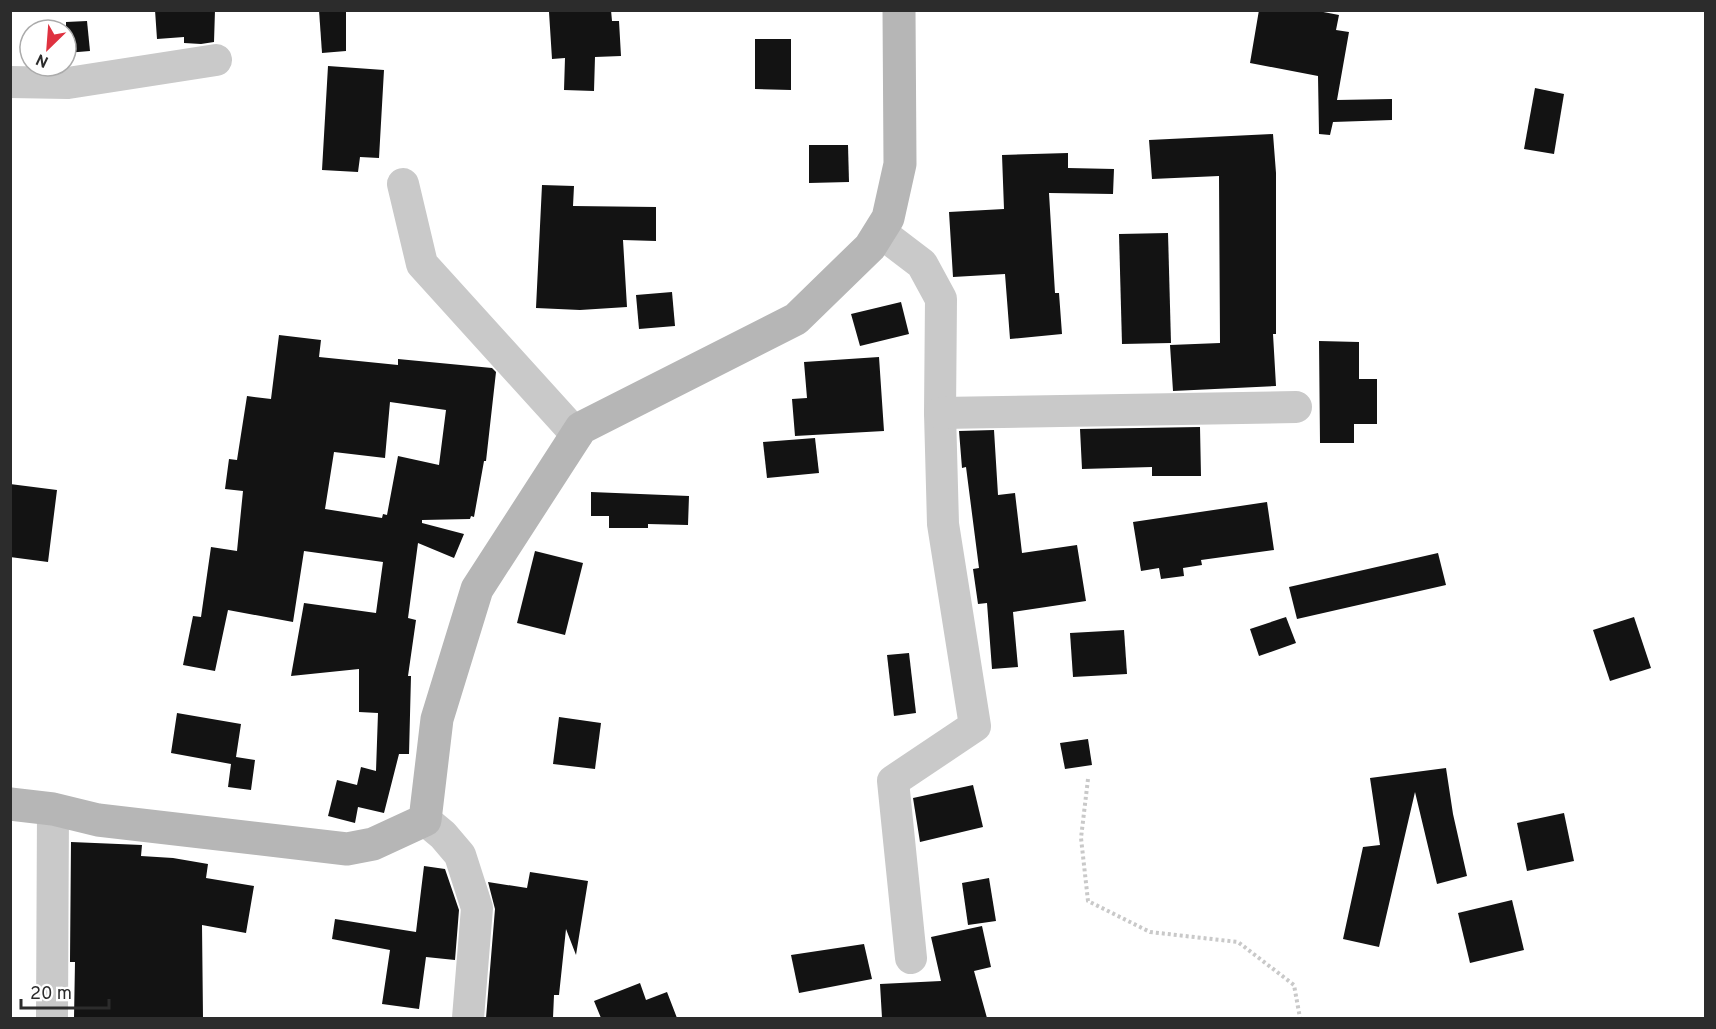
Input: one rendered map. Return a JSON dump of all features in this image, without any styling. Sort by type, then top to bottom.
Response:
[{"type":"street","points":[[425,820],[437,719],[477,589],[581,429],[796,319],[870,248],[888,218],[900,164],[898,10]]},
{"type":"street","points":[[10,82],[68,83],[216,60]]},
{"type":"street","points":[[403,184],[422,264],[577,435]]},
{"type":"street","points":[[879,232],[922,264],[941,300],[940,413],[943,524],[975,726],[893,781],[911,958]]},
{"type":"street","points":[[940,413],[1296,407]]},
{"type":"street","points":[[10,804],[53,809],[98,820],[347,849],[373,844],[425,820]]},
{"type":"street","points":[[52,1018],[53,809]]},
{"type":"street","points":[[425,820],[444,834],[460,855],[477,908],[468,1018]]},
{"type":"path","points":[[1088,779],[1081,838],[1088,901],[1150,932],[1239,942],[1294,985],[1300,1018]]},
{"type":"building","points":[[155,10],[215,10],[214,42],[184,43],[184,37],[157,39]]},
{"type":"building","points":[[319,10],[346,10],[346,51],[322,53]]},
{"type":"building","points":[[611,10],[612,21],[619,21],[621,56],[595,57],[594,91],[564,90],[565,58],[552,59],[549,12]]},
{"type":"building","points":[[1259,10],[1313,10],[1339,15],[1336,30],[1349,32],[1337,100],[1392,99],[1392,120],[1333,122],[1330,135],[1319,134],[1318,76],[1250,63]]},
{"type":"building","points":[[78,21],[87,21],[90,51],[78,52]]},
{"type":"building","points":[[755,39],[791,39],[791,90],[755,89]]},
{"type":"building","points":[[328,66],[384,70],[379,158],[360,157],[358,172],[322,170]]},
{"type":"building","points":[[1535,88],[1564,94],[1554,154],[1524,149]]},
{"type":"building","points":[[1273,134],[1276,173],[1276,334],[1273,334],[1276,386],[1173,391],[1170,345],[1220,343],[1219,176],[1152,179],[1149,140]]},
{"type":"building","points":[[809,145],[848,145],[849,182],[809,183]]},
{"type":"building","points":[[1068,153],[1068,168],[1114,169],[1113,194],[1049,193],[1055,293],[1059,293],[1062,334],[1010,339],[1005,274],[953,277],[949,212],[1004,209],[1002,155]]},
{"type":"building","points":[[542,185],[574,186],[573,206],[656,207],[656,241],[623,240],[627,307],[580,310],[536,308]]},
{"type":"building","points":[[1168,233],[1171,343],[1122,344],[1119,234]]},
{"type":"building","points":[[672,292],[675,326],[639,329],[636,295]]},
{"type":"building","points":[[901,302],[909,334],[860,346],[851,314]]},
{"type":"building","points":[[279,335],[321,340],[319,357],[398,365],[398,359],[492,368],[496,372],[486,461],[484,461],[474,517],[422,520],[422,523],[464,534],[454,558],[418,543],[408,618],[416,620],[408,676],[411,676],[409,754],[399,754],[384,813],[358,807],[355,823],[328,816],[337,780],[357,785],[361,767],[376,771],[378,713],[359,712],[359,669],[291,676],[304,603],[376,613],[383,562],[304,551],[293,622],[228,610],[215,671],[183,665],[193,616],[201,617],[211,547],[237,551],[243,491],[225,489],[229,459],[237,460],[247,396],[271,399]],"holes":[[[390,402],[446,410],[439,465],[398,456],[387,515],[383,514],[382,518],[325,509],[334,452],[385,458]]]},
{"type":"building","points":[[1319,341],[1359,342],[1359,379],[1377,379],[1377,424],[1354,424],[1354,443],[1320,443]]},
{"type":"building","points":[[879,357],[884,431],[795,436],[792,399],[807,398],[804,362]]},
{"type":"building","points":[[1200,427],[1201,476],[1152,476],[1152,467],[1082,469],[1080,429]]},
{"type":"building","points":[[994,430],[998,495],[1015,493],[1022,553],[1077,545],[1086,601],[1013,612],[1018,667],[992,669],[987,603],[978,604],[973,569],[979,568],[966,467],[962,468],[959,431]]},
{"type":"building","points":[[815,438],[819,473],[767,478],[763,442]]},
{"type":"building","points":[[10,484],[57,490],[48,562],[10,557]]},
{"type":"building","points":[[591,492],[689,496],[688,525],[648,524],[648,528],[609,528],[609,516],[591,516]]},
{"type":"building","points":[[1267,502],[1274,550],[1201,560],[1202,565],[1183,568],[1184,576],[1161,579],[1159,568],[1141,571],[1133,522]]},
{"type":"building","points":[[535,551],[583,563],[565,635],[517,623]]},
{"type":"building","points":[[1438,553],[1446,585],[1297,619],[1289,587]]},
{"type":"building","points":[[1286,617],[1296,643],[1259,656],[1250,629]]},
{"type":"building","points":[[1634,617],[1651,668],[1610,681],[1593,630]]},
{"type":"building","points":[[1124,630],[1127,674],[1073,677],[1070,633]]},
{"type":"building","points":[[909,653],[916,713],[894,716],[887,655]]},
{"type":"building","points":[[177,713],[241,724],[236,757],[255,760],[251,790],[228,787],[231,764],[171,753]]},
{"type":"building","points":[[559,717],[601,723],[595,769],[553,764]]},
{"type":"building","points":[[1088,739],[1092,765],[1065,769],[1060,743]]},
{"type":"building","points":[[1446,768],[1453,814],[1467,876],[1437,884],[1415,792],[1379,947],[1343,939],[1363,847],[1380,845],[1370,778]]},
{"type":"building","points":[[973,785],[983,827],[920,842],[913,798]]},
{"type":"building","points":[[1564,813],[1574,861],[1527,871],[1517,823]]},
{"type":"building","points":[[71,842],[142,845],[141,856],[173,858],[208,864],[206,878],[254,886],[246,933],[202,925],[203,1018],[74,1018],[75,962],[70,962]]},
{"type":"building","points":[[424,866],[445,869],[459,910],[455,960],[426,957],[419,1009],[382,1004],[390,950],[332,939],[335,919],[416,932]]},
{"type":"building","points":[[530,872],[588,881],[576,955],[566,929],[559,995],[554,995],[553,1018],[486,1018],[495,909],[488,882],[527,888]]},
{"type":"building","points":[[989,878],[996,921],[968,925],[962,883]]},
{"type":"building","points":[[1512,900],[1524,950],[1470,963],[1458,913]]},
{"type":"building","points":[[982,926],[991,967],[974,971],[987,1018],[882,1018],[880,984],[941,981],[931,937]]},
{"type":"building","points":[[864,944],[872,979],[799,993],[791,955]]},
{"type":"building","points":[[640,983],[646,1000],[667,992],[677,1018],[601,1018],[594,1001]]}]
